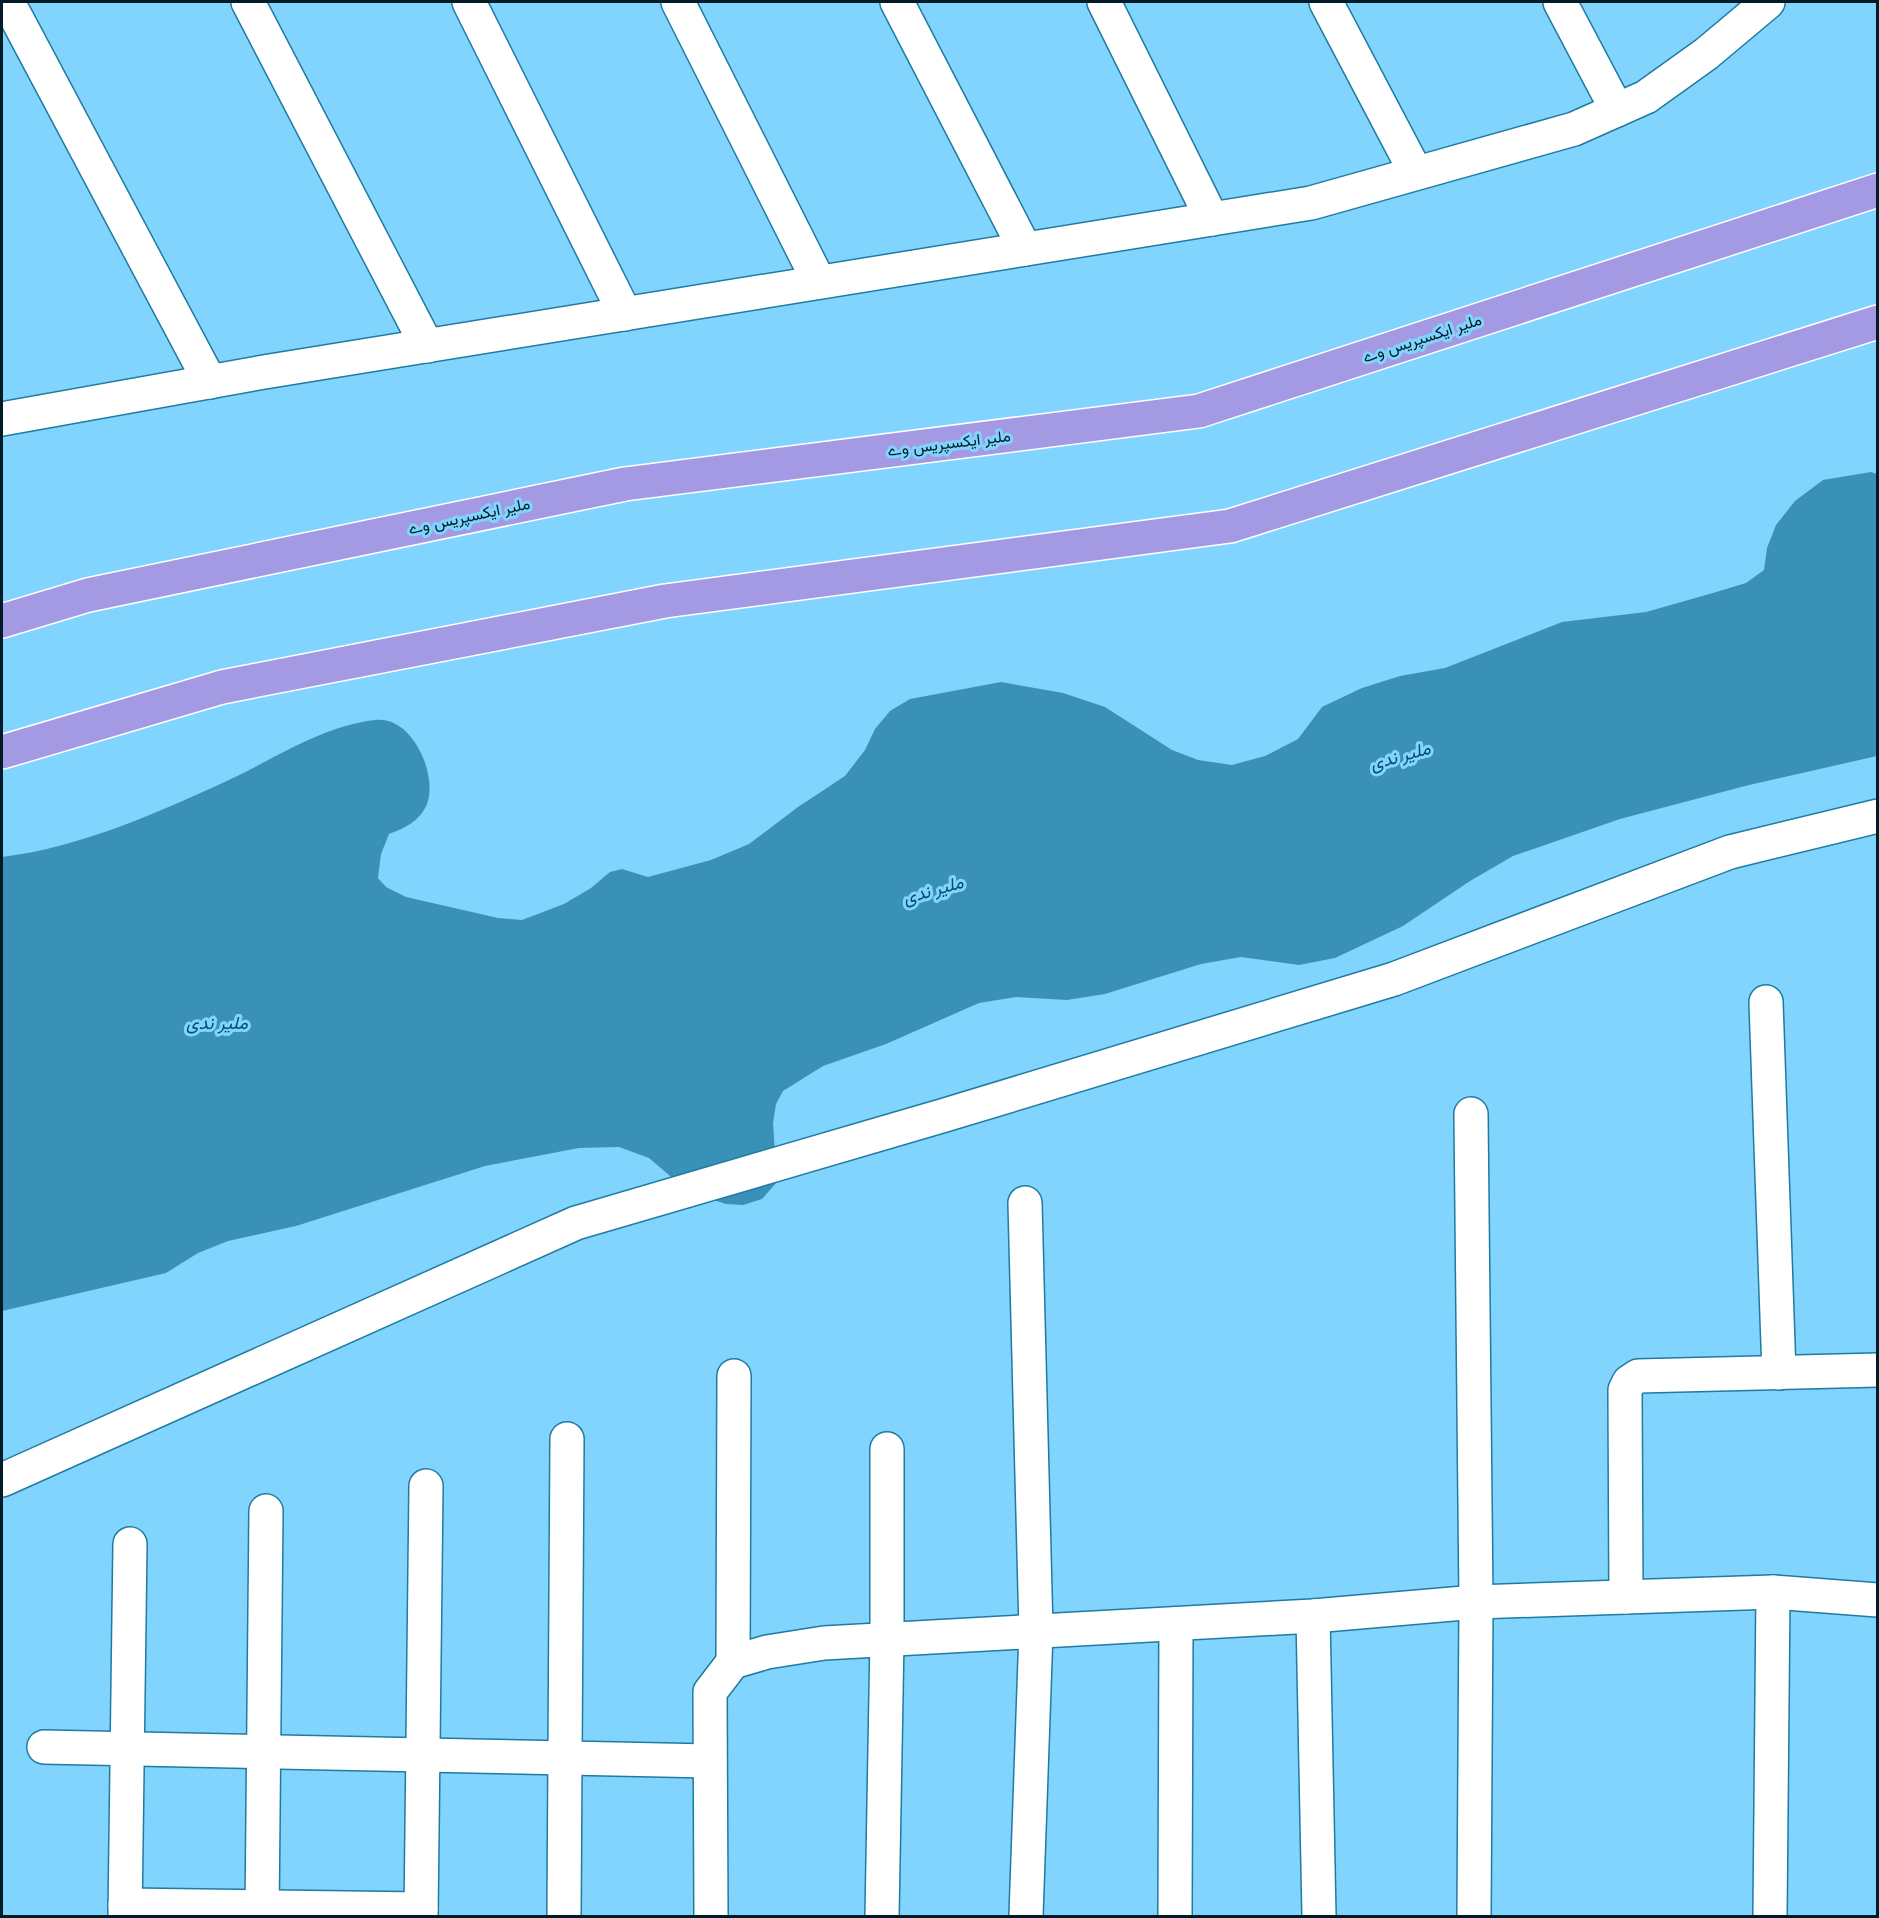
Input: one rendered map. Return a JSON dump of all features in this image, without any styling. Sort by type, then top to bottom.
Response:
[{"type":"highway","name":"ملیر ایکسپریس وے","points":[[2,621],[88,595],[625,484],[1199,411],[1878,190]]},
{"type":"highway","points":[[2,752],[222,687],[665,601],[1230,526],[1878,322]]},
{"type":"street","points":[[8,2],[210,382]]},
{"type":"street","points":[[248,2],[427,346]]},
{"type":"street","points":[[469,2],[625,314]]},
{"type":"street","points":[[678,2],[819,282]]},
{"type":"street","points":[[897,2],[1024,249]]},
{"type":"street","points":[[1104,2],[1212,219]]},
{"type":"street","points":[[1326,2],[1416,173]]},
{"type":"street","points":[[1560,2],[1617,110]]},
{"type":"street","points":[[2,419],[427,346],[1311,203],[1574,129],[1655,91],[1706,54],[1768,2]]},
{"type":"street","points":[[2,1480],[576,1223],[945,1115],[1394,979],[1730,852],[1878,816]]},
{"type":"street","points":[[1766,1002],[1779,1373]]},
{"type":"street","points":[[1471,1114],[1476,1602],[1474,1917]]},
{"type":"street","points":[[1025,1203],[1036,1631],[1026,1917]]},
{"type":"street","points":[[1626,1598],[1625,1390],[1629,1382],[1638,1376],[1878,1370]]},
{"type":"street","points":[[733,1662],[734,1376]]},
{"type":"street","points":[[564,1917],[567,1758],[567,1439]]},
{"type":"street","points":[[882,1917],[887,1639],[887,1449]]},
{"type":"street","points":[[130,1544],[125,1911],[421,1913],[426,1486]]},
{"type":"street","points":[[262,1912],[266,1511]]},
{"type":"street","points":[[1770,1917],[1773,1592]]},
{"type":"street","points":[[711,1917],[710,1692],[733,1662],[767,1652],[824,1642],[1313,1616],[1476,1602],[1773,1592],[1878,1600]]},
{"type":"street","points":[[1313,1616],[1319,1917]]},
{"type":"street","points":[[1175,1917],[1176,1624]]},
{"type":"street","points":[[44,1747],[710,1761]]},
{"type":"water","name":"ملیر ندی","points":[[1871,472],[1877,474],[1877,756],[1749,785],[1620,819],[1513,856],[1470,881],[1403,926],[1335,958],[1299,965],[1241,957],[1201,964],[1105,994],[1067,1000],[1016,997],[979,1003],[886,1044],[823,1066],[783,1091],[776,1104],[773,1123],[777,1182],[762,1199],[743,1205],[726,1204],[704,1197],[676,1181],[649,1158],[619,1147],[579,1148],[485,1166],[296,1226],[228,1241],[198,1253],[166,1273],[2,1311],[2,857],[91,837],[205,791],[319,735],[356,723],[375,720],[388,721],[411,736],[419,749],[429,778],[429,792],[427,804],[420,815],[406,826],[389,834],[381,854],[378,878],[386,887],[406,897],[498,918],[522,920],[564,904],[591,888],[610,872],[622,869],[648,877],[711,860],[749,844],[798,807],[845,776],[865,750],[875,729],[890,711],[910,699],[1001,682],[1063,693],[1105,707],[1172,750],[1198,760],[1232,765],[1265,756],[1298,739],[1322,707],[1362,688],[1400,676],[1445,668],[1562,622],[1646,612],[1746,583],[1764,570],[1767,548],[1776,525],[1795,501],[1823,480]]}]
